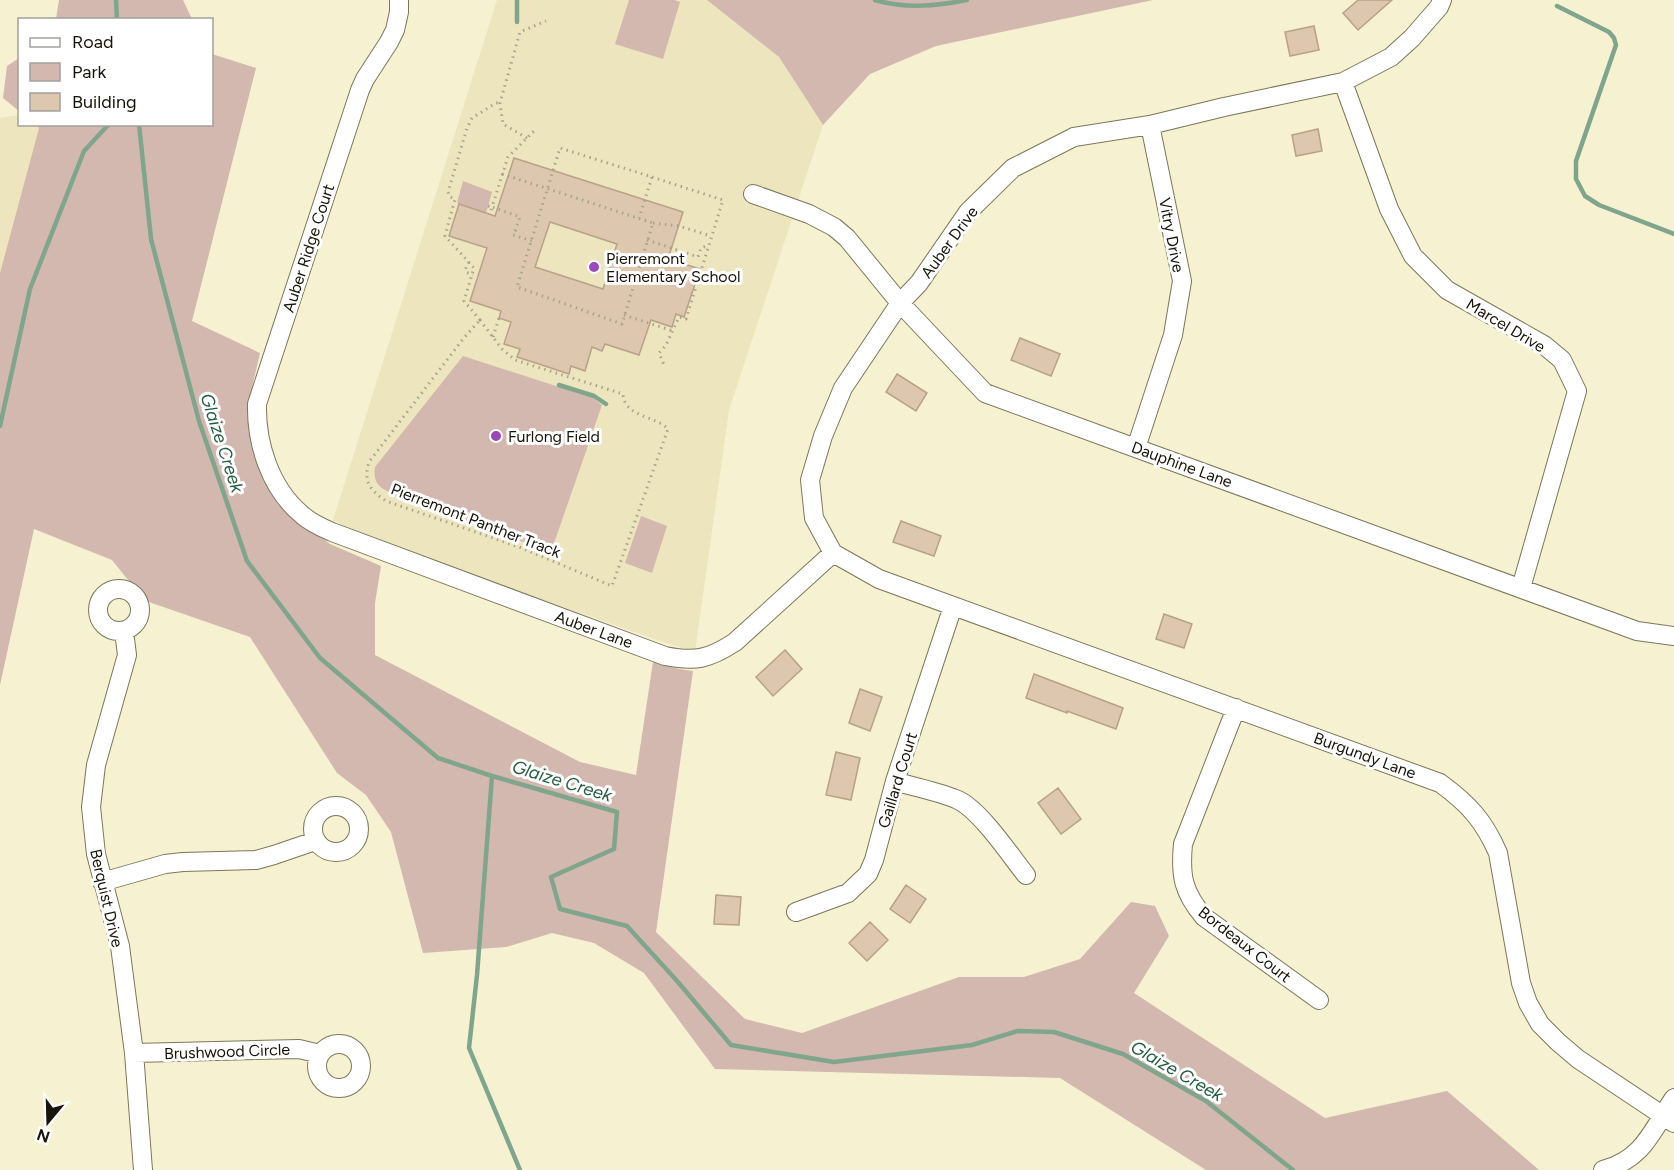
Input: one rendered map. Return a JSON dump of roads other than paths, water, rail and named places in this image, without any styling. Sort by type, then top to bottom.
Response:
[{"type":"street","name":"Auber Ridge Court","points":[[287,498],[272,475],[259,438],[256,419],[257,404],[360,90],[395,30],[399,0]]},
{"type":"street","name":"Auber Drive","points":[[832,553],[814,518],[810,480],[823,436],[843,388],[900,303],[919,283],[968,212],[1013,168],[1074,137],[1150,125],[1343,82],[1391,57],[1413,38],[1439,7],[1442,0]]},
{"type":"street","name":"Marcel Drive","points":[[1343,82],[1389,209],[1413,256],[1447,290],[1544,345],[1562,360],[1577,391],[1521,588]]},
{"type":"street","name":"Vitry Drive","points":[[1136,448],[1173,335],[1182,280],[1150,125]]},
{"type":"street","name":"Dauphine Lane","points":[[753,194],[809,214],[834,226],[848,238],[900,303],[985,393],[1637,631],[1674,636]]},
{"type":"street","name":"Auber Lane","points":[[287,498],[299,513],[332,532],[665,656],[683,659],[716,654],[735,642],[832,553]]},
{"type":"street","name":"Burgundy Lane","points":[[832,553],[879,579],[1440,783],[1458,796],[1477,815],[1491,836],[1498,854],[1521,983],[1540,1024],[1578,1059],[1668,1119]]},
{"type":"street","name":"Gaillard Court","points":[[796,912],[848,893],[868,874],[874,860],[895,781],[953,606]]},
{"type":"street","name":"Berquist Drive","points":[[123,631],[127,655],[96,765],[92,798],[93,833],[102,882],[120,946],[134,1053],[143,1170]]},
{"type":"street","name":"Bordeaux Court","points":[[1236,708],[1183,844],[1181,866],[1185,885],[1192,902],[1204,917],[1319,1000]]},
{"type":"street","points":[[895,781],[957,799],[970,807],[1026,875]]},
{"type":"street","points":[[102,882],[165,864],[256,860],[315,841]]},
{"type":"street","name":"Brushwood Circle","points":[[134,1053],[299,1049],[320,1054]]},
{"type":"street","points":[[1603,1170],[1614,1167],[1643,1146],[1668,1119],[1674,1098]]},
{"type":"waterway","name":"Glaize Creek","points":[[116,0],[117,18]]},
{"type":"waterway","points":[[517,0],[517,22]]},
{"type":"waterway","points":[[875,0],[898,5],[921,6],[967,0]]},
{"type":"waterway","points":[[1557,6],[1609,32],[1616,45],[1576,161],[1576,179],[1585,196],[1599,205],[1674,234]]},
{"type":"waterway","points":[[0,426],[30,289],[84,151],[107,126]]},
{"type":"waterway","name":"Glaize Creek","points":[[139,126],[151,239],[199,421],[247,561],[320,658],[438,758],[617,812],[614,849],[551,877],[560,909],[627,926],[731,1045],[834,1062],[972,1045],[1018,1031],[1054,1032],[1123,1054],[1206,1101],[1293,1170]]},
{"type":"waterway","points":[[559,385],[594,396],[606,404]]},
{"type":"waterway","points":[[492,776],[477,975],[469,1048],[520,1170]]},
{"type":"place","name":"Pierremont Elementary School","points":[[594,267]]},
{"type":"place","name":"Furlong Field","points":[[496,436]]}]
